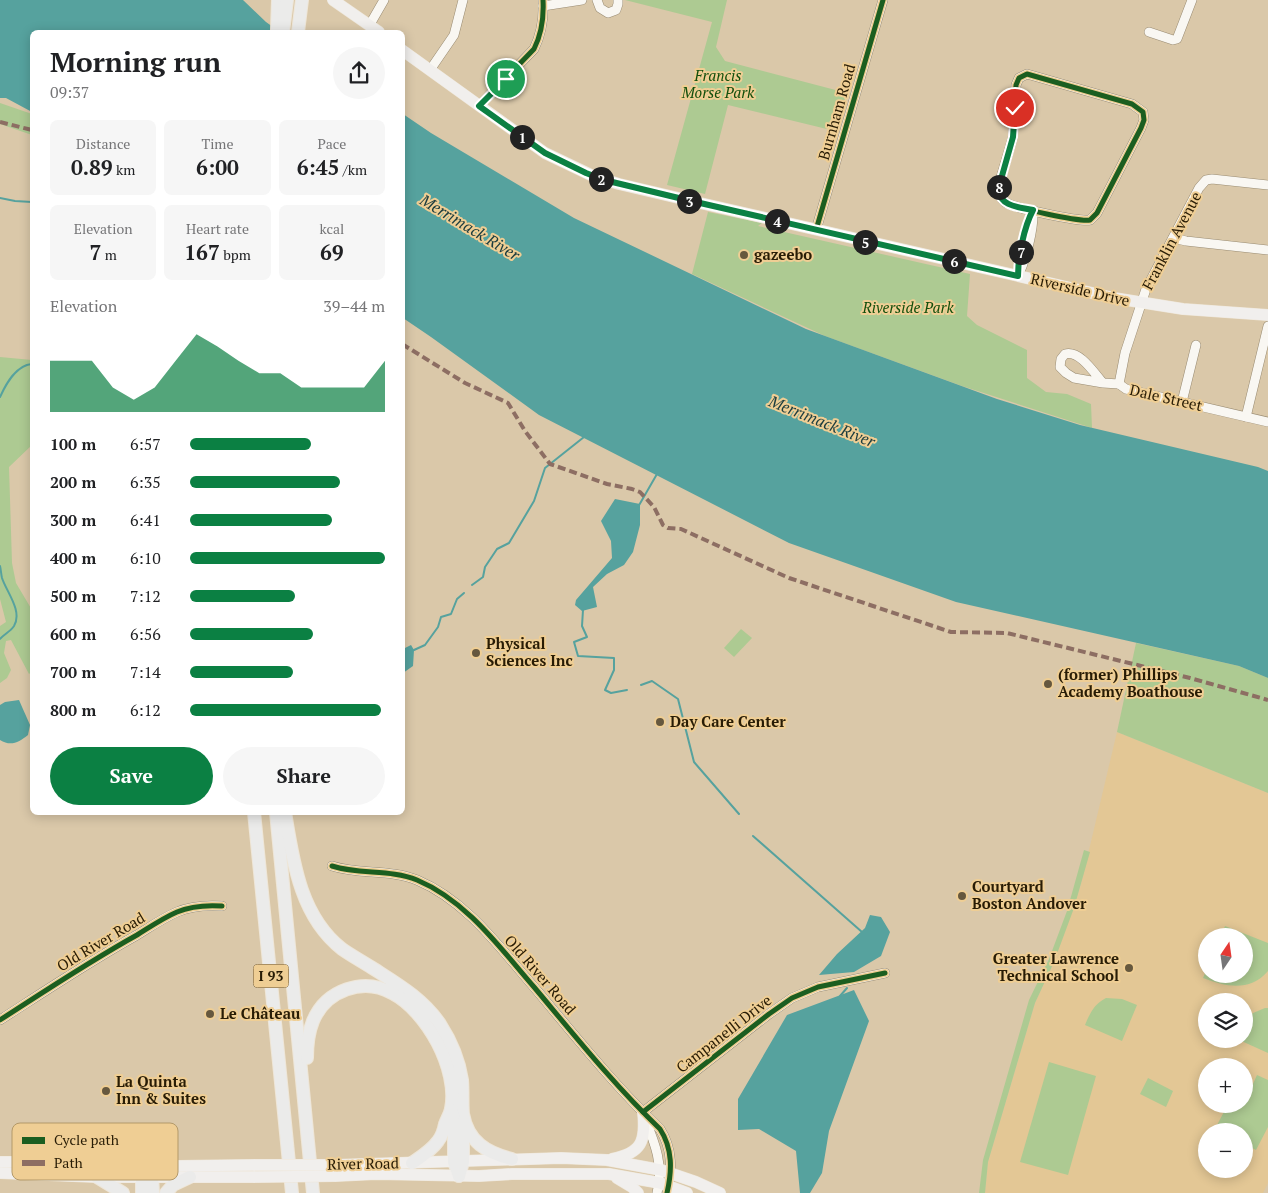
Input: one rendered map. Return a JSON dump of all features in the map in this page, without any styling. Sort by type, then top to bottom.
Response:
[{"type":"highway","points":[[277,30],[278,0]]},
{"type":"highway","points":[[283,30],[287,0]]},
{"type":"highway","points":[[298,30],[302,0]]},
{"type":"highway","name":"I 93","points":[[254,815],[292,1193]]},
{"type":"highway","name":"I 93","points":[[276,815],[313,1193]]},
{"type":"highway","points":[[287,815],[301,888],[312,914],[329,937],[342,948],[405,988],[432,1014],[445,1034],[458,1062],[462,1080],[457,1112],[459,1176]]},
{"type":"highway","points":[[304,1098],[308,1037],[316,1014],[327,1000],[346,988],[372,986],[393,993],[416,1012],[426,1024],[446,1064],[457,1112],[477,1143],[490,1152],[512,1159]]},
{"type":"highway","points":[[412,1163],[438,1142],[457,1112]]},
{"type":"highway","points":[[166,1193],[173,1185],[190,1177]]},
{"type":"highway","points":[[102,1180],[123,1193]]},
{"type":"highway","points":[[142,1193],[146,1180]]},
{"type":"highway","points":[[148,1180],[153,1193]]},
{"type":"main road","points":[[333,0],[374,29]]},
{"type":"main road","name":"Riverside Drive","points":[[405,52],[545,153],[592,176],[816,230],[1140,303],[1183,309],[1268,315]]},
{"type":"main road","points":[[607,1160],[628,1155],[634,1152],[640,1144],[644,1136],[642,1112]]},
{"type":"main road","name":"River Road","points":[[178,1166],[255,1171],[335,1170],[412,1163],[512,1159],[561,1158],[607,1160],[687,1193]]},
{"type":"main road","name":"River Road","points":[[335,1170],[376,1174],[459,1176],[609,1174],[665,1183],[696,1182],[720,1193]]},
{"type":"main road","name":"River Road","points":[[178,1177],[255,1171]]},
{"type":"main road","points":[[609,1174],[628,1184],[638,1193]]},
{"type":"main road","points":[[665,1183],[692,1185],[712,1193]]},
{"type":"street","points":[[374,29],[384,0]]},
{"type":"street","points":[[430,70],[454,35],[463,0]]},
{"type":"street","points":[[479,106],[534,49],[543,24],[543,3],[582,0]]},
{"type":"street","points":[[598,0],[600,8],[608,13],[617,8],[618,0]]},
{"type":"street","name":"Burnham Road","points":[[816,230],[883,0]]},
{"type":"street","points":[[1149,32],[1173,40],[1177,39],[1192,0]]},
{"type":"street","points":[[1027,74],[1033,75],[1132,104],[1140,109],[1144,116],[1141,128],[1093,218],[1078,220],[1033,210],[1007,203],[999,193],[999,184],[1013,137],[1016,85],[1019,78],[1027,74]]},
{"type":"street","name":"Franklin Avenue","points":[[1140,303],[1199,188],[1206,180],[1268,185]]},
{"type":"street","points":[[1018,276],[1018,265],[1029,218],[1033,210]]},
{"type":"street","points":[[1173,238],[1268,250]]},
{"type":"street","name":"Dale Street","points":[[1140,303],[1119,384],[1126,389],[1268,422]]},
{"type":"street","points":[[1246,417],[1268,326]]},
{"type":"street","points":[[1182,402],[1196,345]]},
{"type":"street","points":[[1103,383],[1074,355],[1067,354],[1061,359],[1060,367],[1070,376],[1077,379],[1103,383],[1119,384]]},
{"type":"street","name":"Old River Road","points":[[332,866],[342,870],[385,872],[407,877],[431,887],[458,904],[496,943],[613,1082],[666,1137],[670,1157],[665,1183]]},
{"type":"street","name":"Old River Road","points":[[0,1020],[118,945],[167,917],[192,908],[208,905],[222,906]]},
{"type":"street","name":"Campanelli Drive","points":[[642,1112],[792,998],[818,987],[885,973]]},
{"type":"shaded area","name":"Greater Lawrence Technical School","points":[[1117,732],[1268,793],[1268,1183],[1263,1193],[985,1193],[988,1162],[1035,1003],[1054,962],[1080,888]]},
{"type":"green space","name":"Francis Morse Park","points":[[625,0],[727,0],[716,47],[725,61],[847,93],[835,131],[728,105],[705,194],[667,185],[712,22]]},
{"type":"green space","points":[[0,103],[30,113],[30,134],[0,124]]},
{"type":"green space","name":"Riverside Park","points":[[708,212],[762,223],[758,226],[970,274],[967,316],[977,325],[1027,350],[1027,378],[1046,392],[1067,394],[1091,404],[1092,428],[962,386],[825,336],[692,274]]},
{"type":"green space","points":[[0,357],[30,360],[30,447],[9,467],[12,563],[16,583],[30,607],[30,673],[11,640],[6,641],[4,653],[11,670],[7,678],[0,683],[0,626],[6,622],[0,599]]},
{"type":"green space","points":[[741,629],[752,638],[734,657],[724,648]]},
{"type":"green space","points":[[1136,643],[1239,666],[1268,678],[1268,793],[1117,732]]},
{"type":"green space","points":[[1084,850],[1090,852],[1074,908],[1054,962],[1035,1003],[988,1162],[985,1193],[979,1193],[983,1160],[1029,1000],[1049,959],[1067,911]]},
{"type":"green space","points":[[1253,937],[1268,943],[1268,971],[1261,978],[1253,982]]},
{"type":"green space","points":[[1217,983],[1251,983],[1237,986]]},
{"type":"green space","points":[[1106,998],[1122,999],[1137,1005],[1122,1041],[1085,1025],[1093,1009]]},
{"type":"green space","points":[[1268,1008],[1268,1053],[1253,1046],[1253,1013]]},
{"type":"green space","points":[[1049,1062],[1096,1076],[1068,1175],[1020,1162]]},
{"type":"green space","points":[[1257,1075],[1268,1080],[1268,1127],[1256,1150],[1253,1148],[1253,1123],[1218,1123],[1223,1113],[1253,1113],[1253,1084]]},
{"type":"green space","points":[[1148,1078],[1173,1091],[1166,1107],[1140,1094]]},
{"type":"water","points":[[0,0],[243,0],[277,30],[30,30],[30,111],[6,98],[0,98]]},
{"type":"water","name":"Merrimack River","points":[[405,115],[431,133],[574,218],[806,329],[997,399],[1080,425],[1258,467],[1268,471],[1268,678],[1239,666],[956,602],[789,543],[539,415],[405,319]]},
{"type":"water","points":[[615,499],[640,504],[640,525],[633,552],[624,565],[607,574],[593,587],[597,607],[582,611],[575,605],[576,600],[612,558],[611,541],[601,521]]},
{"type":"water","points":[[411,645],[414,650],[413,666],[405,672],[405,648]]},
{"type":"water","points":[[19,700],[30,725],[28,735],[15,743],[4,742],[0,740],[0,705],[5,702]]},
{"type":"water","points":[[870,915],[881,917],[890,932],[881,956],[854,972],[819,975],[837,954],[865,928]]},
{"type":"water","points":[[854,990],[869,1021],[829,1131],[822,1173],[810,1193],[800,1193],[796,1151],[759,1129],[738,1130],[738,1099],[787,1015]]},
{"type":"waterway","points":[[0,198],[30,202]]},
{"type":"waterway","points":[[0,397],[16,371],[30,364]]},
{"type":"waterway","points":[[472,585],[483,577],[485,567],[497,549],[509,543],[534,501],[545,468],[584,437]]},
{"type":"waterway","points":[[638,507],[657,474]]},
{"type":"waterway","points":[[0,566],[2,578],[13,601],[16,614],[14,626],[0,639]]},
{"type":"waterway","points":[[414,650],[425,645],[438,627],[441,617],[451,614],[457,599],[464,593]]},
{"type":"waterway","points":[[583,610],[582,626],[587,637],[574,642],[578,656],[614,658],[614,670],[605,690],[611,693],[627,690]]},
{"type":"waterway","points":[[641,685],[652,681],[678,699],[694,762],[739,814]]},
{"type":"waterway","points":[[753,836],[862,932]]},
{"type":"waterway","points":[[840,996],[847,988]]},
{"type":"marked path","points":[[0,122],[30,130]]},
{"type":"marked path","points":[[405,346],[465,383],[508,403],[525,431],[550,464],[607,484],[640,492],[654,507],[663,525],[668,528],[681,529],[789,578],[951,632],[1007,633],[1190,678],[1268,700]]},
{"type":"cycle path","points":[[479,106],[534,49],[542,25],[543,0]]},
{"type":"cycle path","points":[[816,230],[883,0]]},
{"type":"cycle path","points":[[1027,74],[1132,104],[1143,112],[1144,120],[1141,128],[1097,213],[1090,220],[1061,217],[1020,208],[1005,202],[1000,196],[999,184],[1013,137],[1016,85],[1019,78],[1027,74]]},
{"type":"cycle path","points":[[332,866],[343,869],[396,874],[417,880],[452,900],[482,927],[611,1078],[660,1129],[667,1144],[670,1160],[670,1177],[667,1193]]},
{"type":"cycle path","points":[[0,1020],[167,917],[193,907],[222,906]]},
{"type":"cycle path","points":[[643,1112],[792,998],[818,987],[885,973]]},
{"type":"place","name":"gazeebo","points":[[744,255]]},
{"type":"place","name":"Physical Sciences Inc","points":[[476,653]]},
{"type":"place","name":"(former) Phillips Academy Boathouse","points":[[1048,684]]},
{"type":"place","name":"Day Care Center","points":[[660,722]]},
{"type":"place","name":"Courtyard Boston Andover","points":[[962,896]]},
{"type":"place","name":"Greater Lawrence Technical School","points":[[1129,968]]},
{"type":"place","name":"Le Château","points":[[210,1014]]},
{"type":"place","name":"La Quinta Inn & Suites","points":[[106,1091]]},
{"type":"route","points":[[506,79],[479,106],[545,153],[604,180],[1018,276],[1018,265],[1029,218],[1033,210],[1010,205],[1000,197],[998,190],[1013,137],[1015,108]]}]
